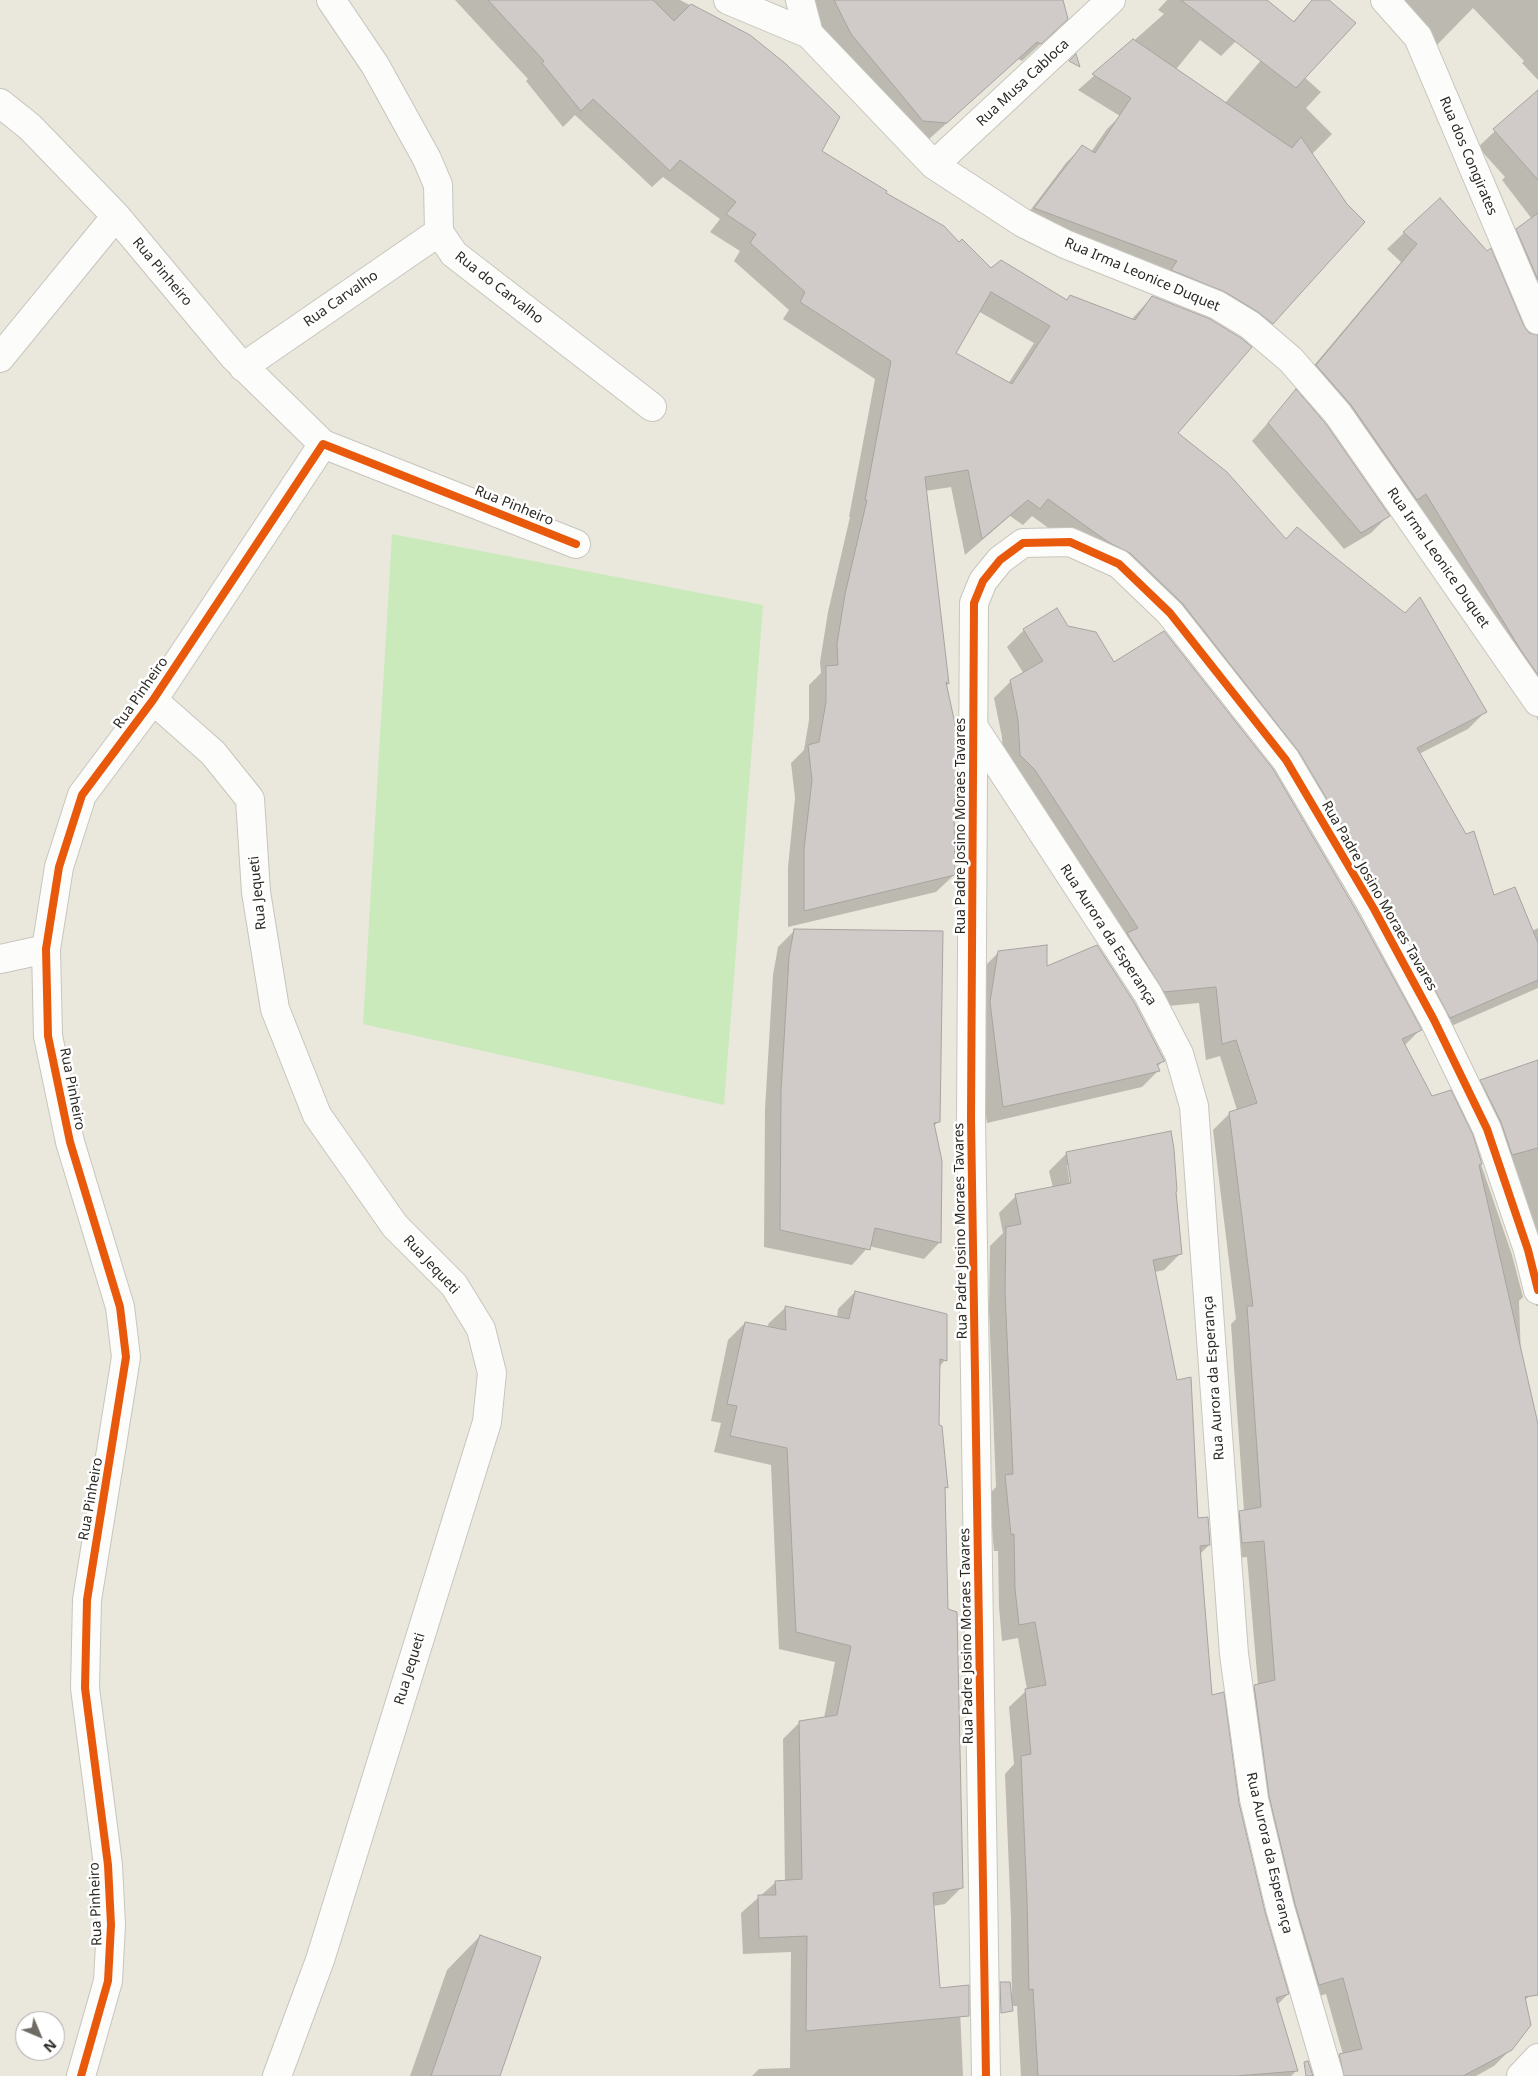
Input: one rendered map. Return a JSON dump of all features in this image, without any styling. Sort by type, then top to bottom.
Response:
[{"type":"street","points":[[331,0],[375,65],[427,159],[438,185],[439,232]]},
{"type":"street","name":"Rua Irma Leonice Duquet","points":[[728,0],[809,34],[934,165],[1023,223],[1066,244],[1217,305],[1250,325],[1291,360],[1338,414],[1538,702]]},
{"type":"street","points":[[800,0],[809,34]]},
{"type":"street","name":"Rua Musa Cabloca","points":[[934,165],[1111,0]]},
{"type":"street","name":"Rua dos Congirates","points":[[1385,0],[1418,37],[1538,320]]},
{"type":"street","name":"Rua Pinheiro","points":[[0,103],[30,127],[116,216],[243,367],[323,444],[576,544]]},
{"type":"street","points":[[0,358],[116,216]]},
{"type":"street","name":"Rua Carvalho","points":[[243,367],[439,232]]},
{"type":"street","name":"Rua do Carvalho","points":[[439,232],[454,254],[652,406]]},
{"type":"street","name":"Rua Pinheiro","points":[[81,2076],[108,1981],[111,1925],[108,1865],[86,1688],[87,1600],[126,1356],[120,1307],[70,1142],[50,1046],[46,950],[59,867],[82,795],[154,700],[323,444]]},
{"type":"street","name":"Rua Padre Josino Moraes Tavares","points":[[986,2076],[971,1119],[975,729],[974,603],[983,581],[1000,560],[1023,543],[1070,542],[1119,564],[1170,613],[1286,760],[1374,909],[1434,1020],[1487,1129],[1528,1250],[1538,1290]]},
{"type":"street","name":"Rua Jequeti","points":[[154,700],[213,753],[250,799],[256,892],[274,1009],[317,1115],[394,1226],[454,1285],[481,1329],[492,1373],[487,1422],[320,1960],[277,2076]]},
{"type":"street","name":"Rua Aurora da Esperança","points":[[975,729],[1148,994],[1178,1054],[1194,1106],[1234,1654],[1253,1789],[1280,1908],[1328,2076]]},
{"type":"street","points":[[0,959],[46,950]]},
{"type":"street","points":[[1521,2076],[1538,2058]]},
{"type":"green space","points":[[392,534],[763,605],[724,1105],[363,1024]]},
{"type":"building","points":[[488,0],[653,0],[674,21],[691,4],[750,35],[786,64],[840,117],[822,151],[887,191],[886,193],[944,226],[959,242],[962,239],[991,268],[1001,260],[1067,300],[1070,295],[1135,320],[1152,296],[1210,319],[1252,347],[1178,433],[1227,472],[1286,539],[1297,527],[1405,613],[1420,597],[1487,712],[1417,748],[1466,834],[1474,831],[1494,895],[1515,887],[1538,943],[1538,980],[1450,1018],[1387,901],[1299,752],[1182,603],[1130,553],[1108,542],[1048,499],[1040,509],[1028,500],[982,539],[968,470],[925,477],[949,684],[946,682],[958,738],[954,811],[955,875],[804,911],[804,849],[812,780],[808,745],[819,742],[826,702],[826,666],[838,665],[837,644],[845,594],[867,500],[865,500],[891,361],[800,302],[805,292],[750,243],[756,234],[726,214],[736,202],[680,160],[670,171],[593,99],[581,111],[542,63],[544,61]],"holes":[[[991,292],[1050,326],[1012,384],[956,353]]]},
{"type":"building","points":[[834,0],[1063,0],[1068,19],[1041,44],[1037,42],[947,123],[923,121],[851,34]]},
{"type":"building","points":[[1181,0],[1267,0],[1294,22],[1312,0],[1329,0],[1356,23],[1296,88]]},
{"type":"building","points":[[1133,39],[1292,148],[1301,137],[1347,204],[1365,222],[1273,324],[1258,312],[1225,292],[1171,270],[1177,261],[1034,208],[1082,145],[1095,153],[1131,98],[1092,74]]},
{"type":"building","points":[[1076,54],[1080,67],[1069,61]]},
{"type":"building","points":[[1538,90],[1538,180],[1493,129]]},
{"type":"building","points":[[1440,198],[1487,251],[1491,248],[1524,326],[1529,333],[1538,335],[1538,675],[1520,649],[1426,494],[1417,500],[1351,405],[1316,365],[1417,244],[1403,232]]},
{"type":"building","points":[[1538,213],[1538,280],[1516,229]]},
{"type":"building","points":[[1296,389],[1326,424],[1390,516],[1361,533],[1268,423]]},
{"type":"building","points":[[1057,608],[1068,626],[1096,632],[1114,662],[1164,631],[1273,769],[1360,917],[1422,1030],[1402,1039],[1432,1096],[1451,1090],[1473,1135],[1482,1164],[1479,1165],[1538,1424],[1538,1995],[1525,1997],[1531,2025],[1512,2050],[1463,2076],[1344,2076],[1339,2054],[1362,2049],[1343,1978],[1319,1985],[1295,1904],[1269,1796],[1254,1685],[1275,1680],[1264,1541],[1242,1543],[1239,1511],[1261,1507],[1247,1306],[1253,1306],[1229,1112],[1257,1103],[1236,1040],[1222,1044],[1216,987],[1164,992],[1127,933],[1138,928],[1035,770],[1020,755],[1018,720],[1010,680],[1043,661],[1023,629]]},
{"type":"building","points":[[794,929],[943,931],[940,1122],[934,1123],[942,1161],[941,1243],[875,1228],[870,1250],[780,1230],[781,1091],[789,957]]},
{"type":"building","points":[[1047,945],[1047,966],[1097,945],[1134,1002],[1165,1061],[1157,1064],[1160,1071],[1003,1107],[990,1002],[998,951]]},
{"type":"building","points":[[1538,1060],[1538,1148],[1512,1155],[1501,1122],[1480,1080]]},
{"type":"building","points":[[1171,1131],[1182,1254],[1153,1260],[1177,1380],[1191,1377],[1198,1518],[1208,1517],[1210,1545],[1200,1546],[1212,1695],[1224,1692],[1239,1803],[1265,1912],[1289,1994],[1276,1998],[1298,2071],[1236,2076],[1038,2076],[1033,1989],[1029,1990],[1021,1756],[1031,1754],[1025,1689],[1046,1685],[1035,1622],[1019,1625],[1015,1589],[1014,1534],[1011,1535],[1005,1475],[1013,1474],[1005,1291],[1006,1227],[1021,1224],[1015,1194],[1071,1183],[1066,1152]]},
{"type":"building","points":[[855,1291],[947,1314],[947,1361],[940,1359],[939,1425],[942,1426],[948,1488],[945,1487],[948,1609],[957,1612],[963,1888],[933,1893],[940,1988],[969,1985],[969,2016],[806,2031],[807,1936],[759,1938],[758,1895],[776,1895],[775,1881],[802,1879],[799,1721],[837,1715],[851,1646],[796,1632],[787,1448],[730,1436],[737,1406],[727,1404],[745,1322],[786,1330],[785,1306],[849,1319]]},
{"type":"building","points":[[480,1935],[541,1957],[500,2076],[431,2076]]},
{"type":"building","points":[[1000,1982],[1010,1982],[1013,2011],[1001,2013]]},
{"type":"building","points":[[1308,2061],[1313,2076],[1306,2076],[1304,2062]]},
{"type":"cycle path","points":[[81,2076],[108,1981],[111,1925],[108,1865],[85,1688],[87,1600],[126,1357],[120,1307],[70,1142],[48,1036],[46,949],[59,867],[82,795],[153,700],[323,444],[576,544]]},
{"type":"cycle path","points":[[986,2076],[971,1119],[974,603],[983,581],[1000,560],[1023,543],[1070,542],[1119,564],[1170,613],[1286,760],[1374,909],[1434,1020],[1487,1129],[1528,1250],[1538,1290]]}]
